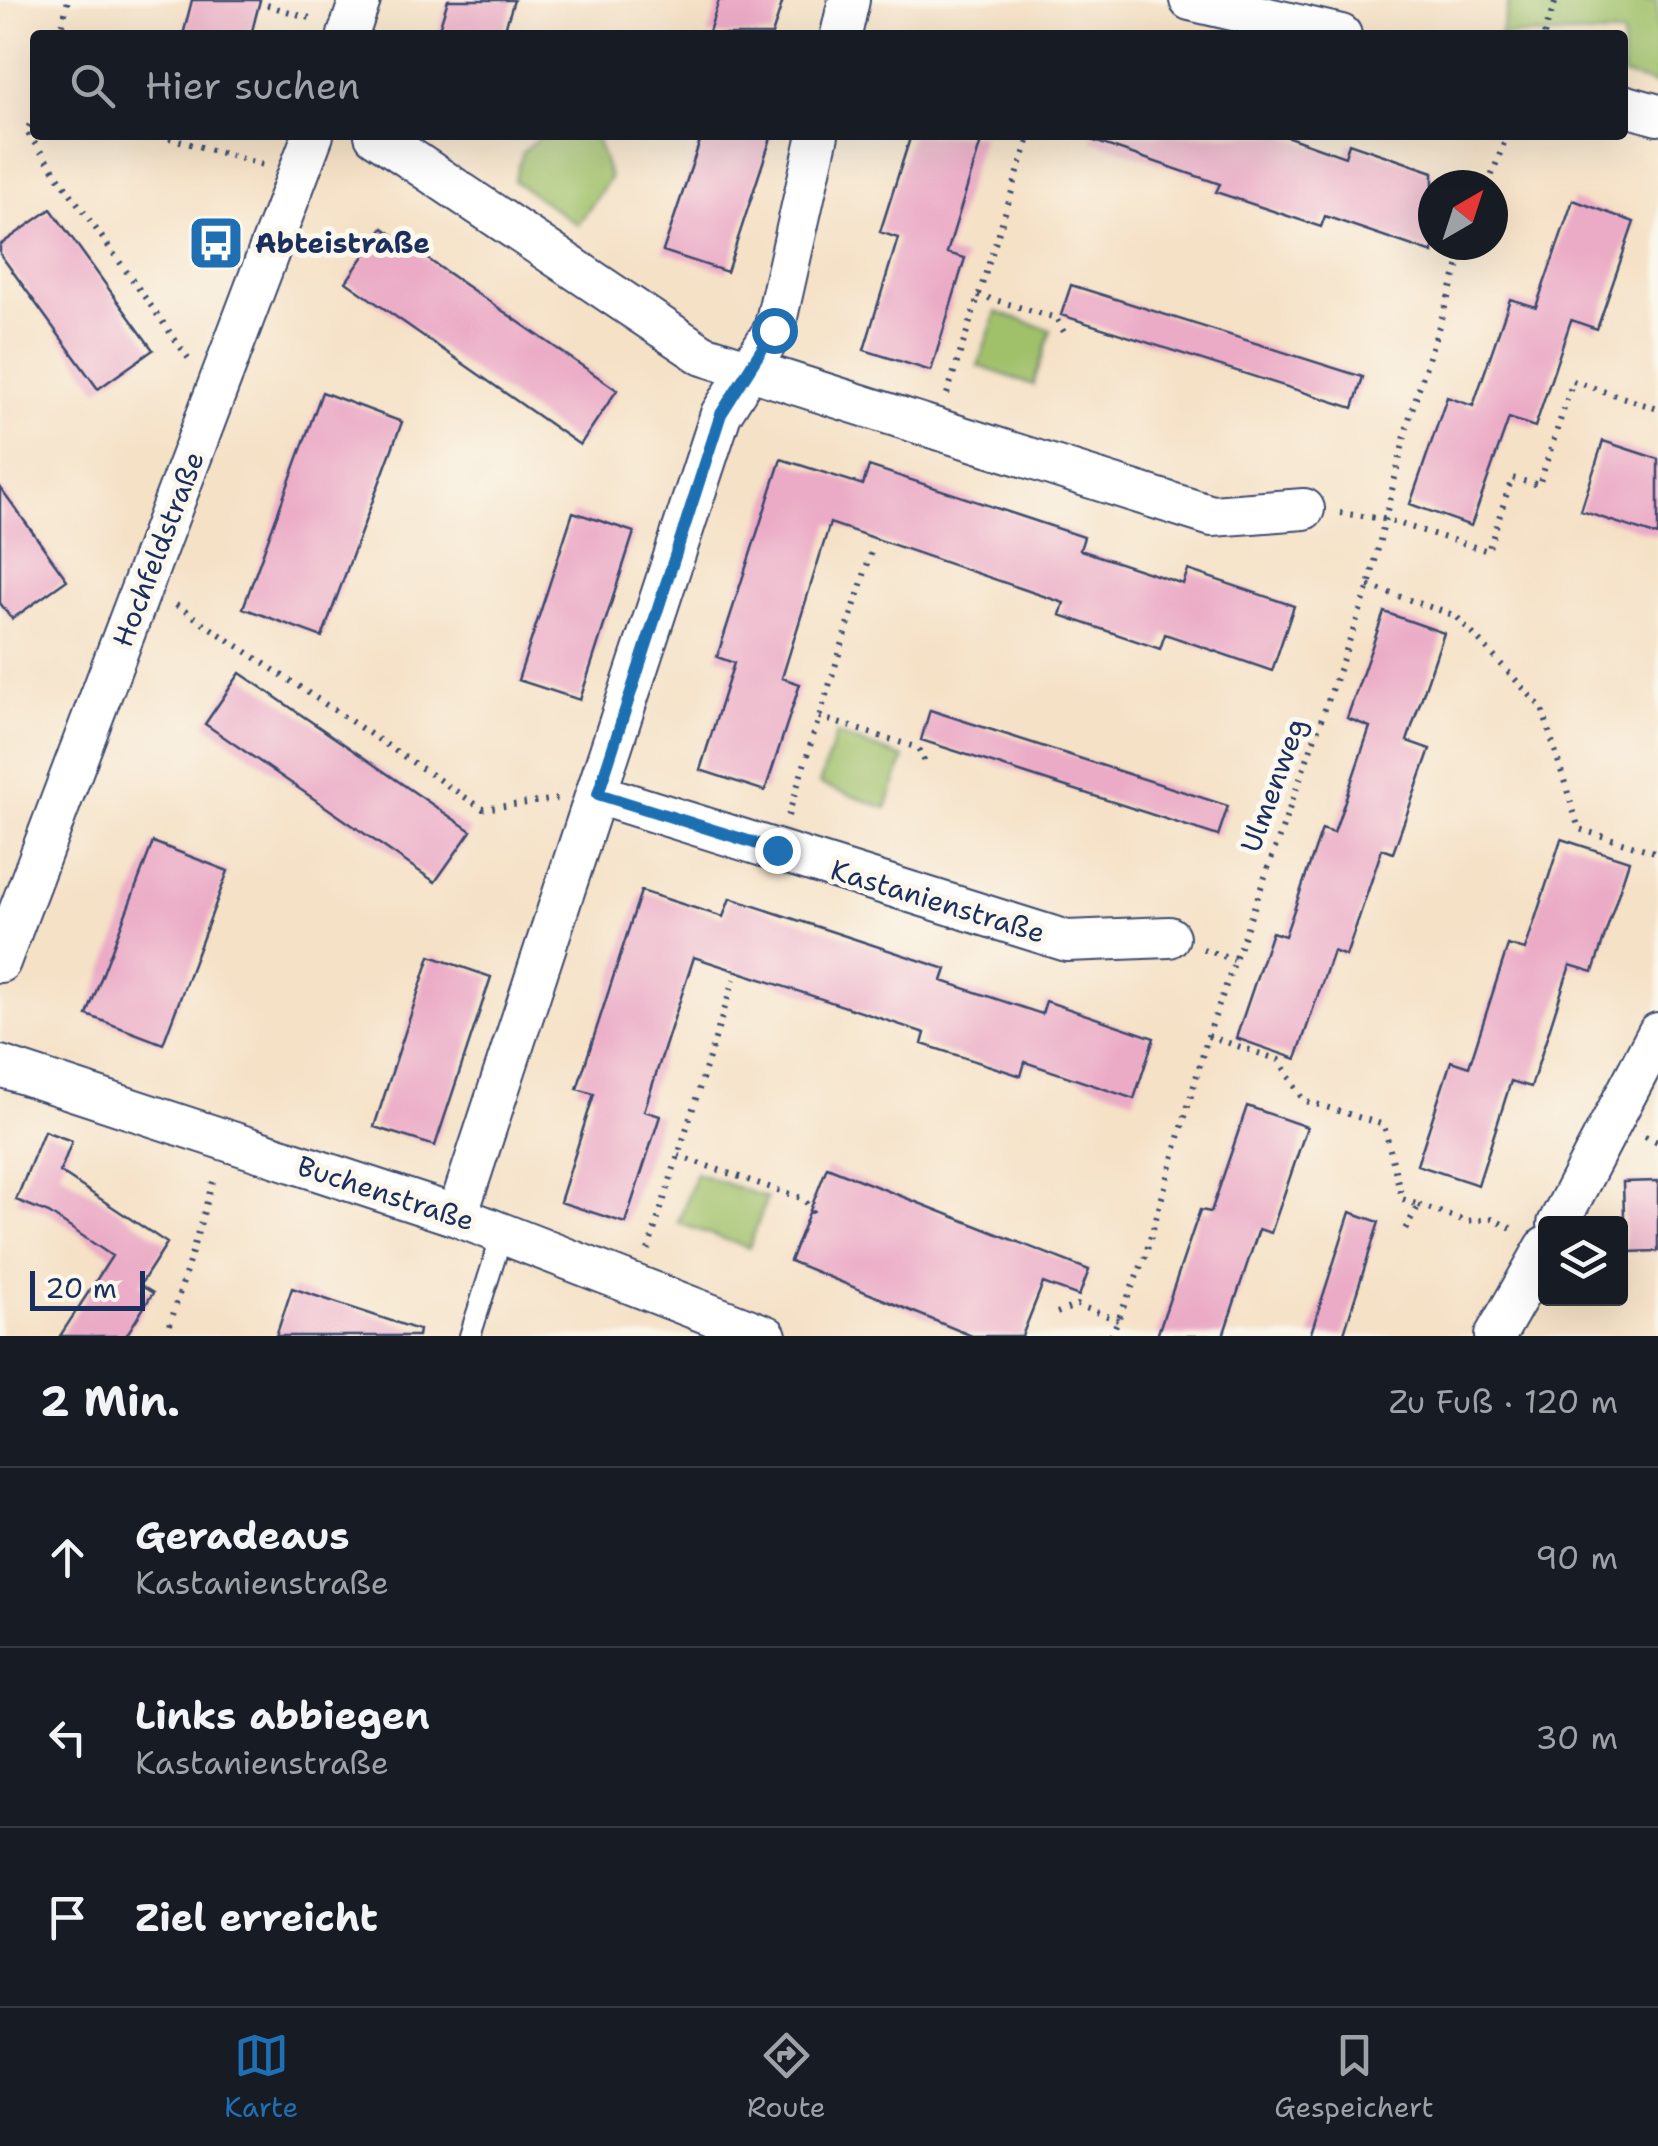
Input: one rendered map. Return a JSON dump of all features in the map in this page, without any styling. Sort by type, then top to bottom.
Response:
[{"type":"street","points":[[842,30],[849,0]]},
{"type":"street","points":[[1190,0],[1319,30]]},
{"type":"street","points":[[1628,106],[1658,114]]},
{"type":"street","name":"Hochfeldstraße","points":[[0,962],[311,140]]},
{"type":"street","points":[[382,140],[703,356],[1212,516],[1304,509]]},
{"type":"street","points":[[458,1216],[721,414],[774,330],[817,140]]},
{"type":"street","name":"Kastanienstraße","points":[[598,794],[1066,942],[1168,937]]},
{"type":"street","points":[[1555,1216],[1658,1033]]},
{"type":"street","name":"Buchenstraße","points":[[0,1066],[458,1216],[766,1336]]},
{"type":"street","points":[[1495,1336],[1538,1248]]},
{"type":"lane","points":[[470,1336],[502,1232]]},
{"type":"path","points":[[61,30],[68,0]]},
{"type":"path","points":[[1546,30],[1556,0]]},
{"type":"path","points":[[267,5],[352,22]]},
{"type":"path","points":[[32,140],[216,397]]},
{"type":"path","points":[[177,140],[300,175]]},
{"type":"path","points":[[936,428],[1028,140]]},
{"type":"path","points":[[1494,170],[1505,140]]},
{"type":"path","name":"Ulmenweg","points":[[1111,1336],[1144,1256],[1208,1036],[1368,586],[1409,419],[1460,260]]},
{"type":"path","points":[[978,295],[1056,318],[1066,336]]},
{"type":"path","points":[[1384,518],[1488,551],[1512,478],[1540,485],[1573,381],[1658,409]]},
{"type":"path","points":[[777,850],[871,553]]},
{"type":"path","points":[[146,584],[484,809],[598,794]]},
{"type":"path","points":[[1368,586],[1456,616],[1542,708],[1579,829],[1658,852]]},
{"type":"path","points":[[819,716],[918,748],[926,766]]},
{"type":"path","points":[[636,1285],[734,979]]},
{"type":"path","points":[[1208,1036],[1280,1060],[1303,1100],[1384,1126],[1402,1199],[1466,1221],[1492,1219],[1538,1234]]},
{"type":"path","points":[[170,1326],[225,1140]]},
{"type":"path","points":[[678,1156],[804,1199],[814,1214]]},
{"type":"path","points":[[1404,1232],[1419,1204]]},
{"type":"path","points":[[1056,1313],[1078,1305],[1118,1320]]},
{"type":"green space","points":[[1510,0],[1658,0],[1658,85],[1628,76],[1628,30],[1501,30]]},
{"type":"green space","points":[[536,140],[597,140],[610,178],[578,225],[514,181],[523,152]]},
{"type":"green space","points":[[996,312],[1051,330],[1033,385],[978,366]]},
{"type":"green space","points":[[836,734],[904,758],[886,808],[819,784]]},
{"type":"green space","points":[[696,1173],[767,1198],[749,1248],[678,1223]]},
{"type":"building","points":[[192,0],[260,0],[252,30],[184,30]]},
{"type":"building","points":[[448,0],[514,0],[505,30],[439,30]]},
{"type":"building","points":[[719,0],[783,0],[774,30],[710,30]]},
{"type":"building","points":[[700,140],[770,140],[727,272],[663,251]]},
{"type":"building","points":[[909,140],[981,140],[947,253],[965,258],[931,371],[864,350],[898,238],[880,232]]},
{"type":"building","points":[[1091,140],[1297,140],[1345,157],[1349,143],[1427,170],[1418,170],[1418,248],[1325,216],[1321,227],[1216,192],[1220,184]]},
{"type":"building","points":[[1573,200],[1634,222],[1597,329],[1571,320],[1535,427],[1509,418],[1471,526],[1410,504],[1447,397],[1473,406],[1510,299],[1536,307]]},
{"type":"building","points":[[51,209],[153,350],[98,389],[0,254],[0,245]]},
{"type":"building","points":[[383,228],[617,390],[580,445],[346,282]]},
{"type":"building","points":[[1071,285],[1363,377],[1353,408],[1061,315]]},
{"type":"building","points":[[322,392],[402,422],[322,637],[243,608]]},
{"type":"building","points":[[1603,441],[1658,459],[1658,536],[1581,511]]},
{"type":"building","points":[[781,459],[863,485],[869,466],[1084,537],[1080,550],[1183,584],[1188,570],[1294,606],[1272,671],[1165,634],[1160,649],[1060,615],[1064,603],[830,523],[782,678],[800,684],[765,791],[700,770],[734,663],[717,657]]},
{"type":"building","points":[[0,487],[67,580],[12,619],[0,603]]},
{"type":"building","points":[[573,512],[634,532],[580,700],[518,680]]},
{"type":"building","points":[[1384,612],[1444,633],[1407,741],[1430,749],[1393,853],[1382,849],[1346,956],[1333,951],[1296,1059],[1236,1038],[1272,932],[1285,936],[1322,829],[1334,833],[1370,727],[1347,718]]},
{"type":"building","points":[[240,673],[471,831],[435,882],[205,724]]},
{"type":"building","points":[[930,710],[1228,806],[1218,836],[921,740]]},
{"type":"building","points":[[1561,839],[1629,861],[1593,972],[1570,965],[1531,1087],[1511,1081],[1478,1185],[1417,1165],[1451,1061],[1469,1067],[1508,945],[1525,950]]},
{"type":"building","points":[[153,842],[228,871],[163,1044],[87,1015]]},
{"type":"building","points":[[641,891],[723,917],[730,898],[946,969],[942,981],[1042,1014],[1046,1001],[1154,1038],[1134,1099],[1025,1062],[1021,1076],[922,1044],[925,1033],[694,957],[644,1111],[660,1116],[625,1223],[560,1202],[594,1094],[577,1089]]},
{"type":"building","points":[[430,956],[491,977],[435,1146],[374,1127]]},
{"type":"building","points":[[1247,1106],[1307,1127],[1271,1233],[1259,1229],[1223,1336],[1157,1336],[1200,1210],[1211,1212]]},
{"type":"building","points":[[44,1131],[72,1141],[60,1172],[167,1243],[140,1285],[153,1293],[126,1336],[60,1336],[112,1256],[49,1213],[16,1200]]},
{"type":"building","points":[[827,1167],[1089,1270],[1079,1296],[1043,1283],[1022,1336],[972,1336],[790,1261]]},
{"type":"building","points":[[1658,1181],[1658,1251],[1628,1252],[1623,1182]]},
{"type":"building","points":[[1350,1212],[1379,1222],[1343,1336],[1310,1336]]},
{"type":"building","points":[[292,1288],[419,1330],[418,1336],[276,1336]]},
{"type":"place","name":"Abteistraße","points":[[216,243]]},
{"type":"route","points":[[774,330],[721,414],[598,794],[777,850]]}]
